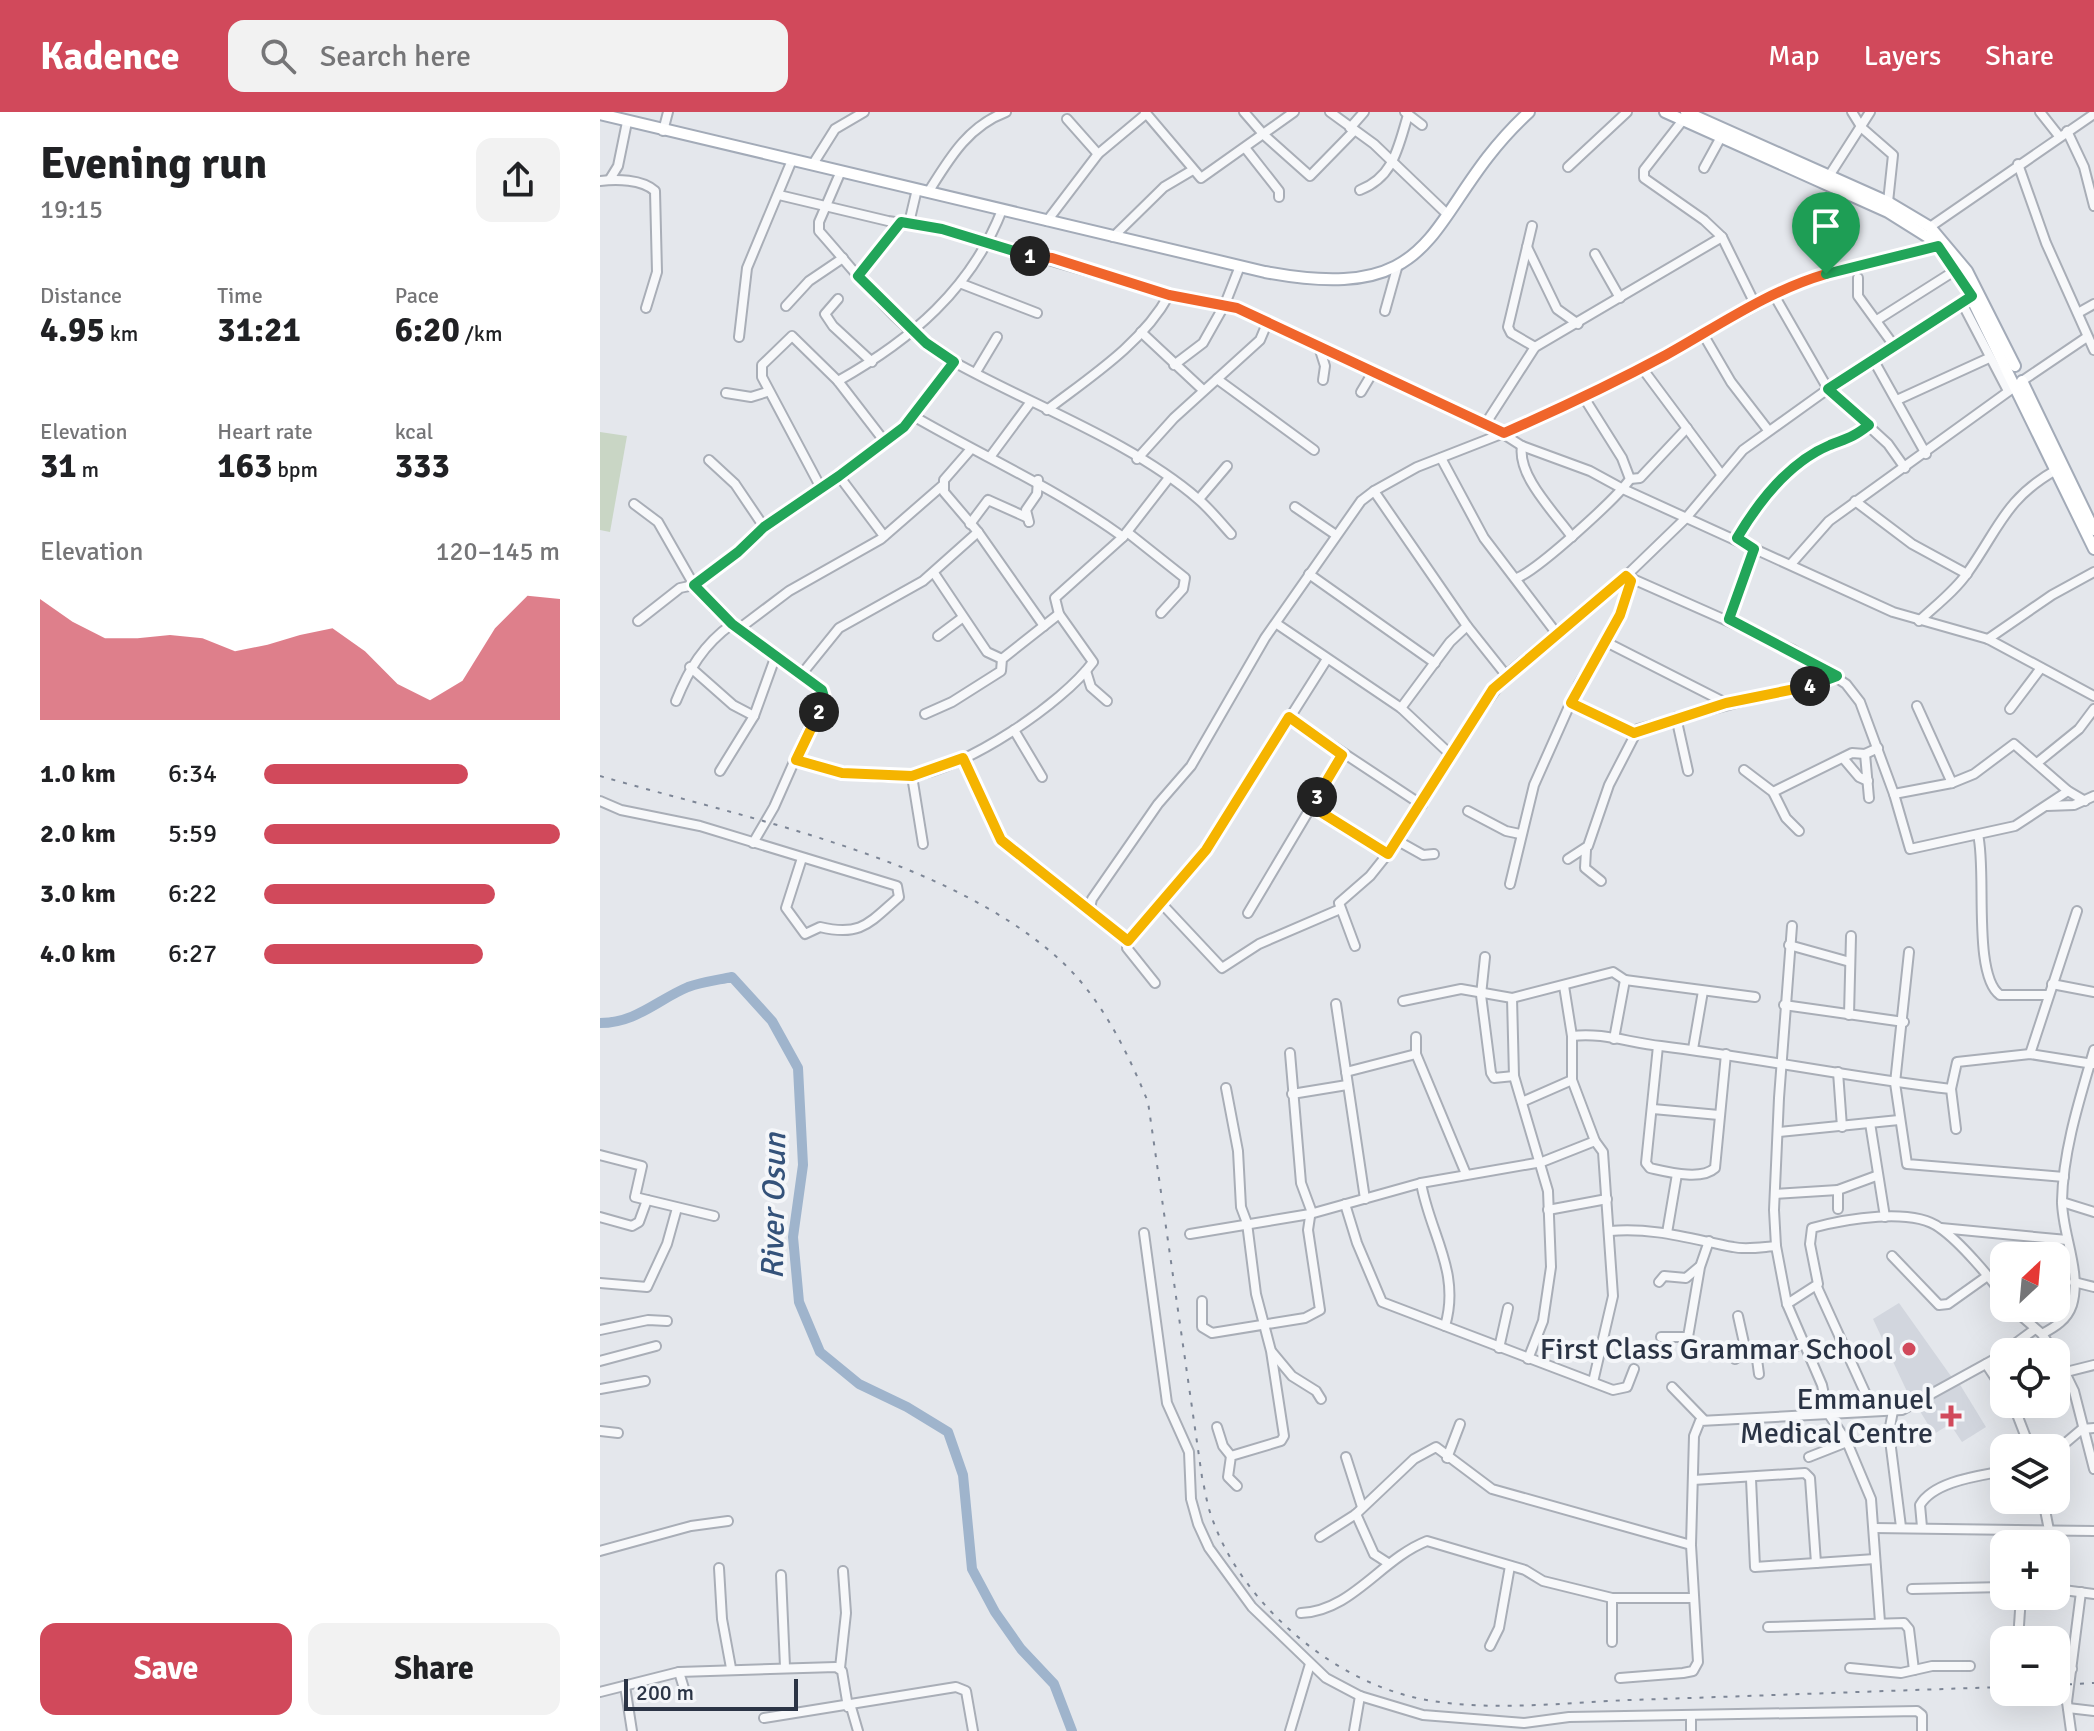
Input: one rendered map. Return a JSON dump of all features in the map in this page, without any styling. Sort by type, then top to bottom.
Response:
[{"type":"main road","points":[[600,114],[1240,266],[1332,280],[1356,279],[1397,268],[1429,241],[1502,142],[1529,112]]},
{"type":"main road","points":[[1665,112],[1685,116],[1829,176],[1888,202],[1930,227],[1967,271],[2015,386],[2094,529]]},
{"type":"main road","points":[[1685,116],[1721,137],[1888,212],[1915,226],[1938,246],[1972,296],[2094,549]]},
{"type":"street","points":[[663,131],[668,112]]},
{"type":"street","points":[[813,164],[835,129],[864,112]]},
{"type":"street","points":[[929,191],[957,146],[980,126],[1006,112]]},
{"type":"street","points":[[1244,112],[1264,135],[1310,176],[1352,130],[1364,112]]},
{"type":"street","points":[[1047,221],[1098,154],[1146,113],[1191,171],[1203,178],[1294,112]]},
{"type":"street","points":[[1330,112],[1393,162],[1447,214]]},
{"type":"street","points":[[1568,167],[1627,112]]},
{"type":"street","points":[[1852,112],[1859,124],[1893,155],[1888,202]]},
{"type":"street","points":[[1829,176],[1859,124],[1870,112]]},
{"type":"street","points":[[2040,112],[2063,134],[2084,167],[2094,206]]},
{"type":"street","points":[[1360,190],[1378,182],[1393,162],[1406,113],[1422,125]]},
{"type":"street","points":[[1930,227],[2094,114]]},
{"type":"street","points":[[1685,116],[1644,170],[1644,178],[1704,220],[1722,237],[1755,304]]},
{"type":"street","points":[[1067,119],[1098,154]]},
{"type":"street","points":[[627,122],[608,181],[653,187],[657,200],[657,272],[646,308]]},
{"type":"street","points":[[1704,168],[1721,137]]},
{"type":"street","points":[[1246,149],[1279,191],[1279,197]]},
{"type":"street","points":[[739,337],[747,268],[792,160]]},
{"type":"street","points":[[2018,164],[2046,243],[2094,350]]},
{"type":"street","points":[[841,171],[819,222],[819,231],[858,276],[913,331],[954,362],[1137,459],[1199,499],[1231,534]]},
{"type":"street","points":[[1113,237],[1164,187],[1191,171]]},
{"type":"street","points":[[858,276],[905,223],[917,189]]},
{"type":"street","points":[[779,195],[1052,258],[1169,295],[1225,304],[1486,423],[1522,446],[1600,475],[1623,489],[1737,538],[1754,549],[1919,621],[1988,639],[2094,696]]},
{"type":"street","points":[[838,381],[872,362],[913,331],[962,284],[989,243],[1002,210]]},
{"type":"street","points":[[1532,226],[1508,327],[1511,333],[1535,347]]},
{"type":"street","points":[[1486,423],[1535,347],[1722,237]]},
{"type":"street","points":[[1090,908],[1092,899],[1158,804],[1191,766],[1265,638],[1361,501],[1374,491],[1441,458],[1504,433],[1642,368],[1801,281],[1938,246]]},
{"type":"street","points":[[1527,247],[1557,309],[1578,324]]},
{"type":"street","points":[[1595,254],[1620,298]]},
{"type":"street","points":[[786,306],[809,281],[843,258]]},
{"type":"street","points":[[1174,365],[1203,343],[1225,304],[1240,266]]},
{"type":"street","points":[[1385,311],[1397,268]]},
{"type":"street","points":[[1877,320],[1956,270]]},
{"type":"street","points":[[1858,278],[1858,296],[1895,347]]},
{"type":"street","points":[[962,284],[1037,313]]},
{"type":"street","points":[[1047,410],[1141,332],[1169,295]]},
{"type":"street","points":[[1774,295],[1828,389],[1869,425],[1905,468]]},
{"type":"street","points":[[1355,946],[1338,910],[1339,903],[1370,876],[1398,841],[1450,754],[1506,675],[1629,579],[1686,518],[1721,474],[1768,430],[1972,296]]},
{"type":"street","points":[[838,299],[825,314],[872,362]]},
{"type":"street","points":[[1962,303],[1989,358],[2015,386]]},
{"type":"street","points":[[2078,313],[2094,304]]},
{"type":"street","points":[[1137,459],[1203,390],[1260,340],[1268,321]]},
{"type":"street","points":[[1141,332],[1203,390]]},
{"type":"street","points":[[1703,334],[1731,382],[1768,430]]},
{"type":"street","points":[[821,488],[767,392],[761,368],[792,336],[838,381],[885,442]]},
{"type":"street","points":[[976,372],[997,337]]},
{"type":"street","points":[[1791,564],[1829,521],[1855,501],[1926,454],[2015,386],[2087,337]]},
{"type":"street","points":[[1319,347],[1325,366],[1323,380]]},
{"type":"street","points":[[1897,400],[1989,358]]},
{"type":"street","points":[[1874,361],[1926,454]]},
{"type":"street","points":[[638,621],[680,588],[694,585],[738,552],[764,527],[885,442],[915,417],[954,362]]},
{"type":"street","points":[[1642,368],[1721,474]]},
{"type":"street","points":[[1361,392],[1373,372]]},
{"type":"street","points":[[1217,379],[1314,450]]},
{"type":"street","points":[[726,393],[751,397],[767,392]]},
{"type":"street","points":[[1583,396],[1622,458],[1630,479]]},
{"type":"street","points":[[990,457],[1030,403]]},
{"type":"street","points":[[915,417],[971,449],[1038,480],[1125,534],[1185,578],[1183,589],[1161,613]]},
{"type":"street","points":[[1737,538],[1751,515],[1790,470],[1830,445],[1848,441],[1869,425]]},
{"type":"street","points":[[1517,578],[1528,573],[1572,537],[1630,479],[1640,478],[1687,428]]},
{"type":"street","points":[[1522,446],[1520,458],[1528,475],[1572,537]]},
{"type":"street","points":[[676,701],[690,667],[707,645],[789,591],[884,536],[943,485],[950,472],[971,449]]},
{"type":"street","points":[[1441,458],[1484,538],[1557,634]]},
{"type":"street","points":[[709,460],[735,484],[764,527]]},
{"type":"street","points":[[1199,499],[1227,466]]},
{"type":"street","points":[[1919,621],[1967,574],[2011,503],[2024,490],[2056,470]]},
{"type":"street","points":[[839,476],[884,536]]},
{"type":"street","points":[[796,760],[842,773],[912,776],[963,758],[1014,730],[1086,671],[1092,659],[1059,614],[1055,603],[1058,595],[1125,534],[1168,479]]},
{"type":"street","points":[[970,524],[988,500],[1028,520],[1027,506],[1037,494],[1038,480]]},
{"type":"street","points":[[943,485],[944,492],[978,532],[1044,626]]},
{"type":"street","points":[[1374,491],[1467,626],[1506,675]]},
{"type":"street","points":[[1855,501],[1912,544],[1967,574]]},
{"type":"street","points":[[634,504],[666,533],[694,585],[775,658],[822,690],[824,697],[796,760],[753,843]]},
{"type":"street","points":[[1295,507],[1336,535]]},
{"type":"street","points":[[801,675],[839,628],[934,573],[978,532]]},
{"type":"street","points":[[1729,619],[1754,549]]},
{"type":"street","points":[[1988,639],[2052,595],[2094,572]]},
{"type":"street","points":[[934,573],[987,652],[1002,659]]},
{"type":"street","points":[[1309,574],[1435,663]]},
{"type":"street","points":[[1629,579],[1729,619],[1837,676],[1860,702],[1894,794],[1910,849],[2015,826],[2068,791]]},
{"type":"street","points":[[1510,884],[1534,785],[1571,703],[1620,615],[1629,579]]},
{"type":"street","points":[[925,714],[952,702],[1001,671],[1002,659],[1059,614]]},
{"type":"street","points":[[938,636],[962,618]]},
{"type":"street","points":[[1277,624],[1401,708],[1450,754]]},
{"type":"street","points":[[1401,708],[1467,626]]},
{"type":"street","points":[[1604,641],[1726,703]]},
{"type":"street","points":[[720,771],[754,716],[775,658]]},
{"type":"street","points":[[1155,983],[1127,948],[1128,941],[1206,850],[1327,659]]},
{"type":"street","points":[[690,667],[733,705],[754,716]]},
{"type":"street","points":[[2010,709],[2041,668]]},
{"type":"street","points":[[1086,671],[1091,687],[1107,701]]},
{"type":"street","points":[[1571,703],[1634,733],[1676,717],[1726,703],[1787,692],[1837,676]]},
{"type":"street","points":[[1917,706],[1952,783]]},
{"type":"street","points":[[2037,763],[2073,735],[2094,709]]},
{"type":"street","points":[[1289,717],[1342,755],[1422,805]]},
{"type":"street","points":[[1676,717],[1688,771]]},
{"type":"street","points":[[1014,730],[1042,777]]},
{"type":"street","points":[[1601,881],[1585,868],[1586,849],[1634,733]]},
{"type":"street","points":[[1894,794],[1952,783],[1988,766],[2009,745],[2017,745],[2068,791],[2090,798]]},
{"type":"street","points":[[1852,771],[1865,754],[1878,748]]},
{"type":"street","points":[[1773,792],[1852,753],[1865,754]]},
{"type":"street","points":[[1865,754],[1869,798]]},
{"type":"street","points":[[1248,913],[1342,755]]},
{"type":"street","points":[[963,758],[1001,840],[1128,941]]},
{"type":"street","points":[[1843,758],[1852,771],[1868,781]]},
{"type":"street","points":[[1744,770],[1773,792],[1786,818],[1799,831]]},
{"type":"street","points":[[912,776],[923,844]]},
{"type":"street","points":[[2047,806],[2090,798]]},
{"type":"street","points":[[600,801],[621,810],[660,815],[897,886],[899,897],[855,931],[839,933],[820,927],[805,934],[792,920],[786,902],[802,858]]},
{"type":"street","points":[[1311,806],[1388,854]]},
{"type":"street","points":[[1468,811],[1506,831],[1520,834]]},
{"type":"street","points":[[1978,835],[1983,864],[1980,891],[1984,953],[1993,988],[2000,995],[2047,995]]},
{"type":"street","points":[[1398,841],[1423,855],[1434,854]]},
{"type":"street","points":[[1568,859],[1586,849]]},
{"type":"street","points":[[1162,904],[1222,968],[1259,944],[1338,910]]},
{"type":"street","points":[[2030,1054],[2077,911]]},
{"type":"street","points":[[1792,926],[1781,1063],[1775,1194],[1776,1246],[1787,1304],[1822,1385],[1828,1413],[1847,1442],[1871,1499],[1880,1622]]},
{"type":"street","points":[[1849,1015],[1851,936]]},
{"type":"street","points":[[1789,945],[1850,962]]},
{"type":"street","points":[[1909,952],[1904,1022],[1895,1083],[1909,1166],[2064,1177]]},
{"type":"street","points":[[1485,957],[1481,995],[1491,1073],[1494,1078],[1514,1076]]},
{"type":"street","points":[[1403,1001],[1461,989],[1474,989],[1481,995],[1512,998],[1604,973],[1619,974],[1625,980],[1755,997]]},
{"type":"street","points":[[1614,1039],[1625,980]]},
{"type":"street","points":[[2052,984],[2094,992]]},
{"type":"street","points":[[1564,986],[1572,1036],[1572,1080],[1595,1141],[1603,1152],[1610,1231],[1613,1296],[1593,1382]]},
{"type":"street","points":[[1693,1049],[1703,991]]},
{"type":"street","points":[[1512,998],[1514,1076],[1542,1162],[1551,1267],[1543,1321],[1528,1359]]},
{"type":"street","points":[[1336,1004],[1365,1199]]},
{"type":"street","points":[[1784,1005],[1904,1022]]},
{"type":"street","points":[[1572,1036],[1598,1033],[1614,1039],[1658,1046],[1951,1089]]},
{"type":"street","points":[[1416,1037],[1416,1054],[1466,1174]]},
{"type":"street","points":[[1658,1046],[1647,1166],[1677,1174],[1713,1171],[1726,1054]]},
{"type":"street","points":[[1620,1678],[1693,1671],[1700,1655],[1691,1545],[1694,1436],[1697,1426],[1704,1420],[1893,1411],[1910,1406],[2065,1318],[2071,1307],[2074,1282],[2062,1202],[2064,1177],[2094,1050]]},
{"type":"street","points":[[1202,1301],[1200,1321],[1205,1331],[1305,1318],[1320,1310],[1308,1230],[1310,1214],[1301,1183],[1290,1053]]},
{"type":"street","points":[[1346,1072],[1416,1054]]},
{"type":"street","points":[[1956,1129],[1951,1089],[1957,1062],[2030,1054],[2092,1063]]},
{"type":"street","points":[[1838,1072],[1842,1127]]},
{"type":"street","points":[[1524,1101],[1572,1080]]},
{"type":"street","points":[[1292,1094],[1347,1085]]},
{"type":"street","points":[[1226,1088],[1238,1151],[1241,1207],[1247,1223],[1256,1294],[1271,1351],[1283,1439],[1231,1456]]},
{"type":"street","points":[[1653,1109],[1719,1115]]},
{"type":"street","points":[[1779,1132],[1899,1120]]},
{"type":"street","points":[[1870,1123],[1876,1176],[1885,1217]]},
{"type":"street","points":[[1190,1234],[1310,1214],[1421,1183],[1542,1162],[1595,1141]]},
{"type":"street","points":[[600,1155],[642,1166],[635,1197],[714,1216]]},
{"type":"street","points":[[1667,1233],[1677,1174]]},
{"type":"street","points":[[1775,1194],[1838,1190],[1876,1176]]},
{"type":"street","points":[[1421,1183],[1427,1214],[1447,1262],[1449,1304],[1445,1326]]},
{"type":"street","points":[[1838,1190],[1838,1209]]},
{"type":"street","points":[[1548,1210],[1607,1199]]},
{"type":"street","points":[[600,1217],[632,1226],[639,1222],[647,1200]]},
{"type":"street","points":[[2062,1202],[2094,1212]]},
{"type":"street","points":[[1345,1204],[1357,1243],[1382,1302],[1593,1382],[1623,1389],[1631,1382],[1634,1369]]},
{"type":"street","points":[[600,1283],[647,1287],[667,1244],[677,1208]]},
{"type":"street","points":[[1787,1304],[1817,1287],[1819,1281],[1810,1244],[1812,1228],[1910,1216],[1940,1228],[2067,1240]]},
{"type":"street","points":[[1610,1231],[1635,1228],[1735,1248],[1776,1246]]},
{"type":"street","points":[[1940,1228],[1990,1281]]},
{"type":"street","points":[[1144,1233],[1167,1403],[1189,1452],[1191,1499],[1198,1524],[1225,1573],[1252,1607],[1326,1678],[1360,1696],[1423,1715],[1489,1722],[1917,1711],[1922,1715],[1922,1731]]},
{"type":"street","points":[[1661,1337],[1688,1337],[1700,1267],[1709,1241]]},
{"type":"street","points":[[1892,1256],[1939,1305],[1948,1304],[1986,1277]]},
{"type":"street","points":[[1659,1282],[1664,1276],[1686,1278],[1700,1267]]},
{"type":"street","points":[[2074,1282],[2094,1287]]},
{"type":"street","points":[[1817,1287],[1873,1410]]},
{"type":"street","points":[[1499,1348],[1508,1308]]},
{"type":"street","points":[[1738,1316],[1746,1352]]},
{"type":"street","points":[[600,1330],[648,1320],[667,1321]]},
{"type":"street","points":[[2027,1322],[2043,1338]]},
{"type":"street","points":[[1735,1359],[1746,1352],[1790,1349],[1802,1343]]},
{"type":"street","points":[[600,1361],[656,1346]]},
{"type":"street","points":[[1271,1351],[1292,1376],[1316,1391],[1321,1399]]},
{"type":"street","points":[[1756,1352],[1759,1374]]},
{"type":"street","points":[[1986,1364],[1990,1370]]},
{"type":"street","points":[[2070,1371],[2094,1365]]},
{"type":"street","points":[[600,1389],[645,1381]]},
{"type":"street","points":[[2070,1386],[2094,1469]]},
{"type":"street","points":[[1672,1387],[1704,1420]]},
{"type":"street","points":[[1893,1411],[1889,1432],[1901,1527]]},
{"type":"street","points":[[1447,1458],[1460,1424]]},
{"type":"street","points":[[1217,1427],[1223,1446],[1231,1456],[1228,1477],[1237,1486]]},
{"type":"street","points":[[2070,1439],[2082,1429],[2094,1428]]},
{"type":"street","points":[[600,1431],[618,1433]]},
{"type":"street","points":[[1809,1457],[1847,1442]]},
{"type":"street","points":[[1320,1537],[1359,1511],[1428,1449],[1436,1447],[1492,1489],[1691,1545]]},
{"type":"street","points":[[1346,1457],[1359,1511],[1374,1554],[1388,1563]]},
{"type":"street","points":[[1922,1527],[1920,1505],[1929,1493],[1990,1474]]},
{"type":"street","points":[[1693,1480],[1809,1475],[1816,1563]]},
{"type":"street","points":[[1751,1479],[1755,1567],[1875,1559]]},
{"type":"street","points":[[2046,1514],[2049,1530]]},
{"type":"street","points":[[600,1551],[691,1526],[728,1521]]},
{"type":"street","points":[[1874,1528],[2003,1530]]},
{"type":"street","points":[[2070,1530],[2094,1531]]},
{"type":"street","points":[[1301,1613],[1315,1612],[1335,1604],[1388,1563],[1427,1541],[1510,1566],[1543,1581],[1612,1598],[1693,1598]]},
{"type":"street","points":[[1490,1646],[1499,1628],[1510,1566]]},
{"type":"street","points":[[719,1568],[722,1619],[731,1668]]},
{"type":"street","points":[[843,1571],[846,1613],[840,1668],[858,1731]]},
{"type":"street","points":[[781,1575],[785,1667]]},
{"type":"street","points":[[1912,1589],[1990,1587]]},
{"type":"street","points":[[2070,1591],[2094,1594]]},
{"type":"street","points":[[2070,1683],[2081,1592]]},
{"type":"street","points":[[1612,1598],[1612,1642]]},
{"type":"street","points":[[1768,1627],[1880,1622],[1907,1625],[1914,1670]]},
{"type":"street","points":[[1290,1731],[1310,1664]]},
{"type":"street","points":[[1850,1668],[1901,1673],[1970,1666]]},
{"type":"street","points":[[600,1692],[679,1672],[731,1668],[840,1668]]},
{"type":"street","points":[[679,1672],[686,1695]]},
{"type":"street","points":[[625,1686],[632,1731]]},
{"type":"street","points":[[764,1718],[961,1688],[966,1691],[973,1731]]},
{"type":"street","points":[[1354,1731],[1360,1696]]},
{"type":"street","points":[[2067,1706],[2071,1731]]},
{"type":"street","points":[[2070,1706],[2094,1711]]},
{"type":"street","points":[[1691,1716],[1691,1731]]},
{"type":"shaded area","name":"First Class Grammar School","points":[[1899,1303],[1953,1379],[1911,1400],[1873,1319]]},
{"type":"shaded area","name":"Emmanuel Medical Centre","points":[[1959,1383],[1986,1427],[1962,1442],[1950,1424],[1934,1434],[1918,1408]]},
{"type":"green space","points":[[600,432],[627,436],[610,532],[600,530]]},
{"type":"waterway","name":"River Osun","points":[[600,1023],[635,1015],[688,987],[732,977],[772,1021],[798,1068],[803,1165],[793,1237],[799,1302],[820,1352],[859,1384],[907,1407],[948,1432],[963,1475],[972,1569],[995,1612],[1021,1649],[1054,1684],[1072,1731]]},
{"type":"railway","points":[[600,776],[779,825],[902,867],[960,893],[1013,924],[1059,959],[1088,990],[1122,1044],[1148,1102],[1202,1477],[1212,1518],[1224,1547],[1261,1601],[1310,1647],[1337,1665],[1395,1692],[1422,1699],[1480,1705],[1990,1687]]},
{"type":"railway","points":[[2070,1684],[2094,1683]]},
{"type":"place","name":"First Class Grammar School","points":[[1909,1349]]},
{"type":"place","name":"Emmanuel Medical Centre","points":[[1951,1416]]},
{"type":"route","points":[[901,222],[985,240],[1027,255],[1052,258],[1169,295],[1198,298],[1237,308],[1504,433],[1642,368],[1801,281],[1826,274],[1877,264],[1938,246],[1972,296],[1828,389],[1869,425],[1848,441],[1830,445],[1790,470],[1751,515],[1737,538],[1754,549],[1729,619],[1793,650],[1837,676],[1815,685],[1726,703],[1676,717],[1634,733],[1571,703],[1588,666],[1620,615],[1631,581],[1626,576],[1493,689],[1388,854],[1311,806],[1342,755],[1289,717],[1206,850],[1128,941],[1001,840],[963,758],[912,776],[842,773],[796,760],[819,711],[824,697],[822,690],[732,624],[694,585],[738,552],[764,527],[904,427],[915,417],[954,362],[926,343],[890,311],[858,276],[901,222]]}]
